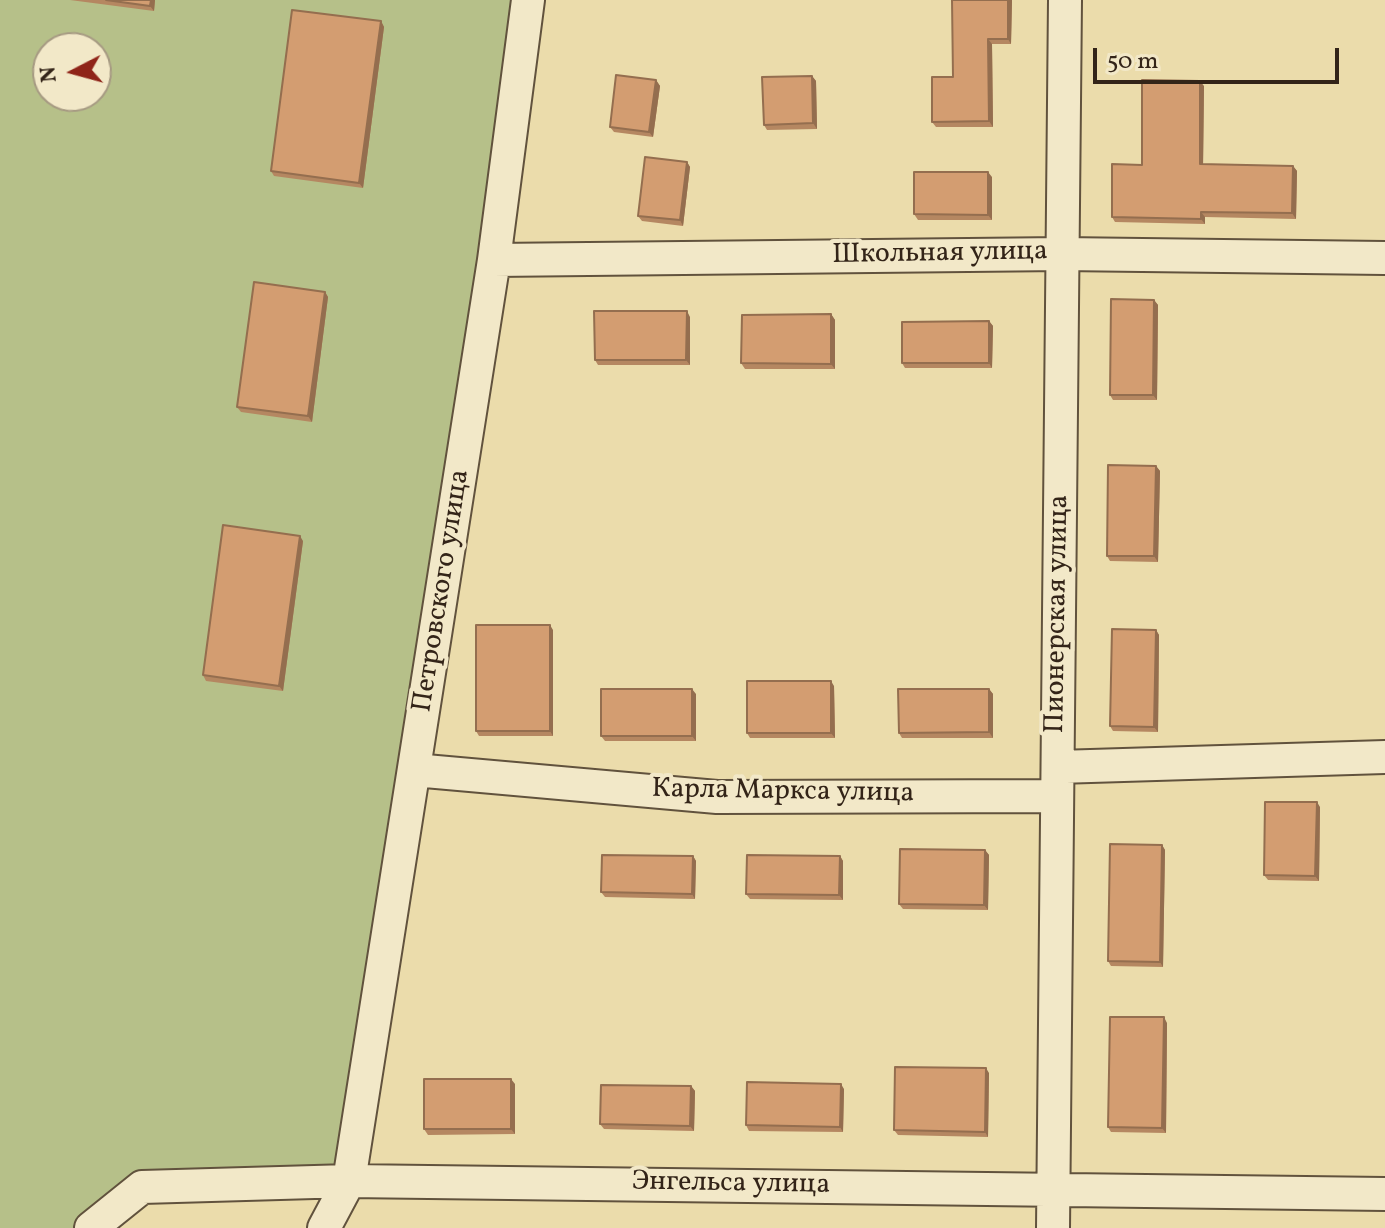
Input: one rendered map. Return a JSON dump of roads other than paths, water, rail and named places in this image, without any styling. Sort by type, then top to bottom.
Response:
[{"type":"street","name":"Петровского улица","points":[[324,1228],[349,1181],[494,260],[528,0]]},
{"type":"street","name":"Пионерская улица","points":[[1053,1228],[1065,0]]},
{"type":"street","name":"Школьная улица","points":[[494,260],[1062,254],[1385,258]]},
{"type":"street","name":"Карла Маркса улица","points":[[414,770],[717,797],[1058,781],[1385,757]]},
{"type":"street","name":"Энгельса улица","points":[[91,1228],[142,1187],[349,1181],[1385,1194]]}]
